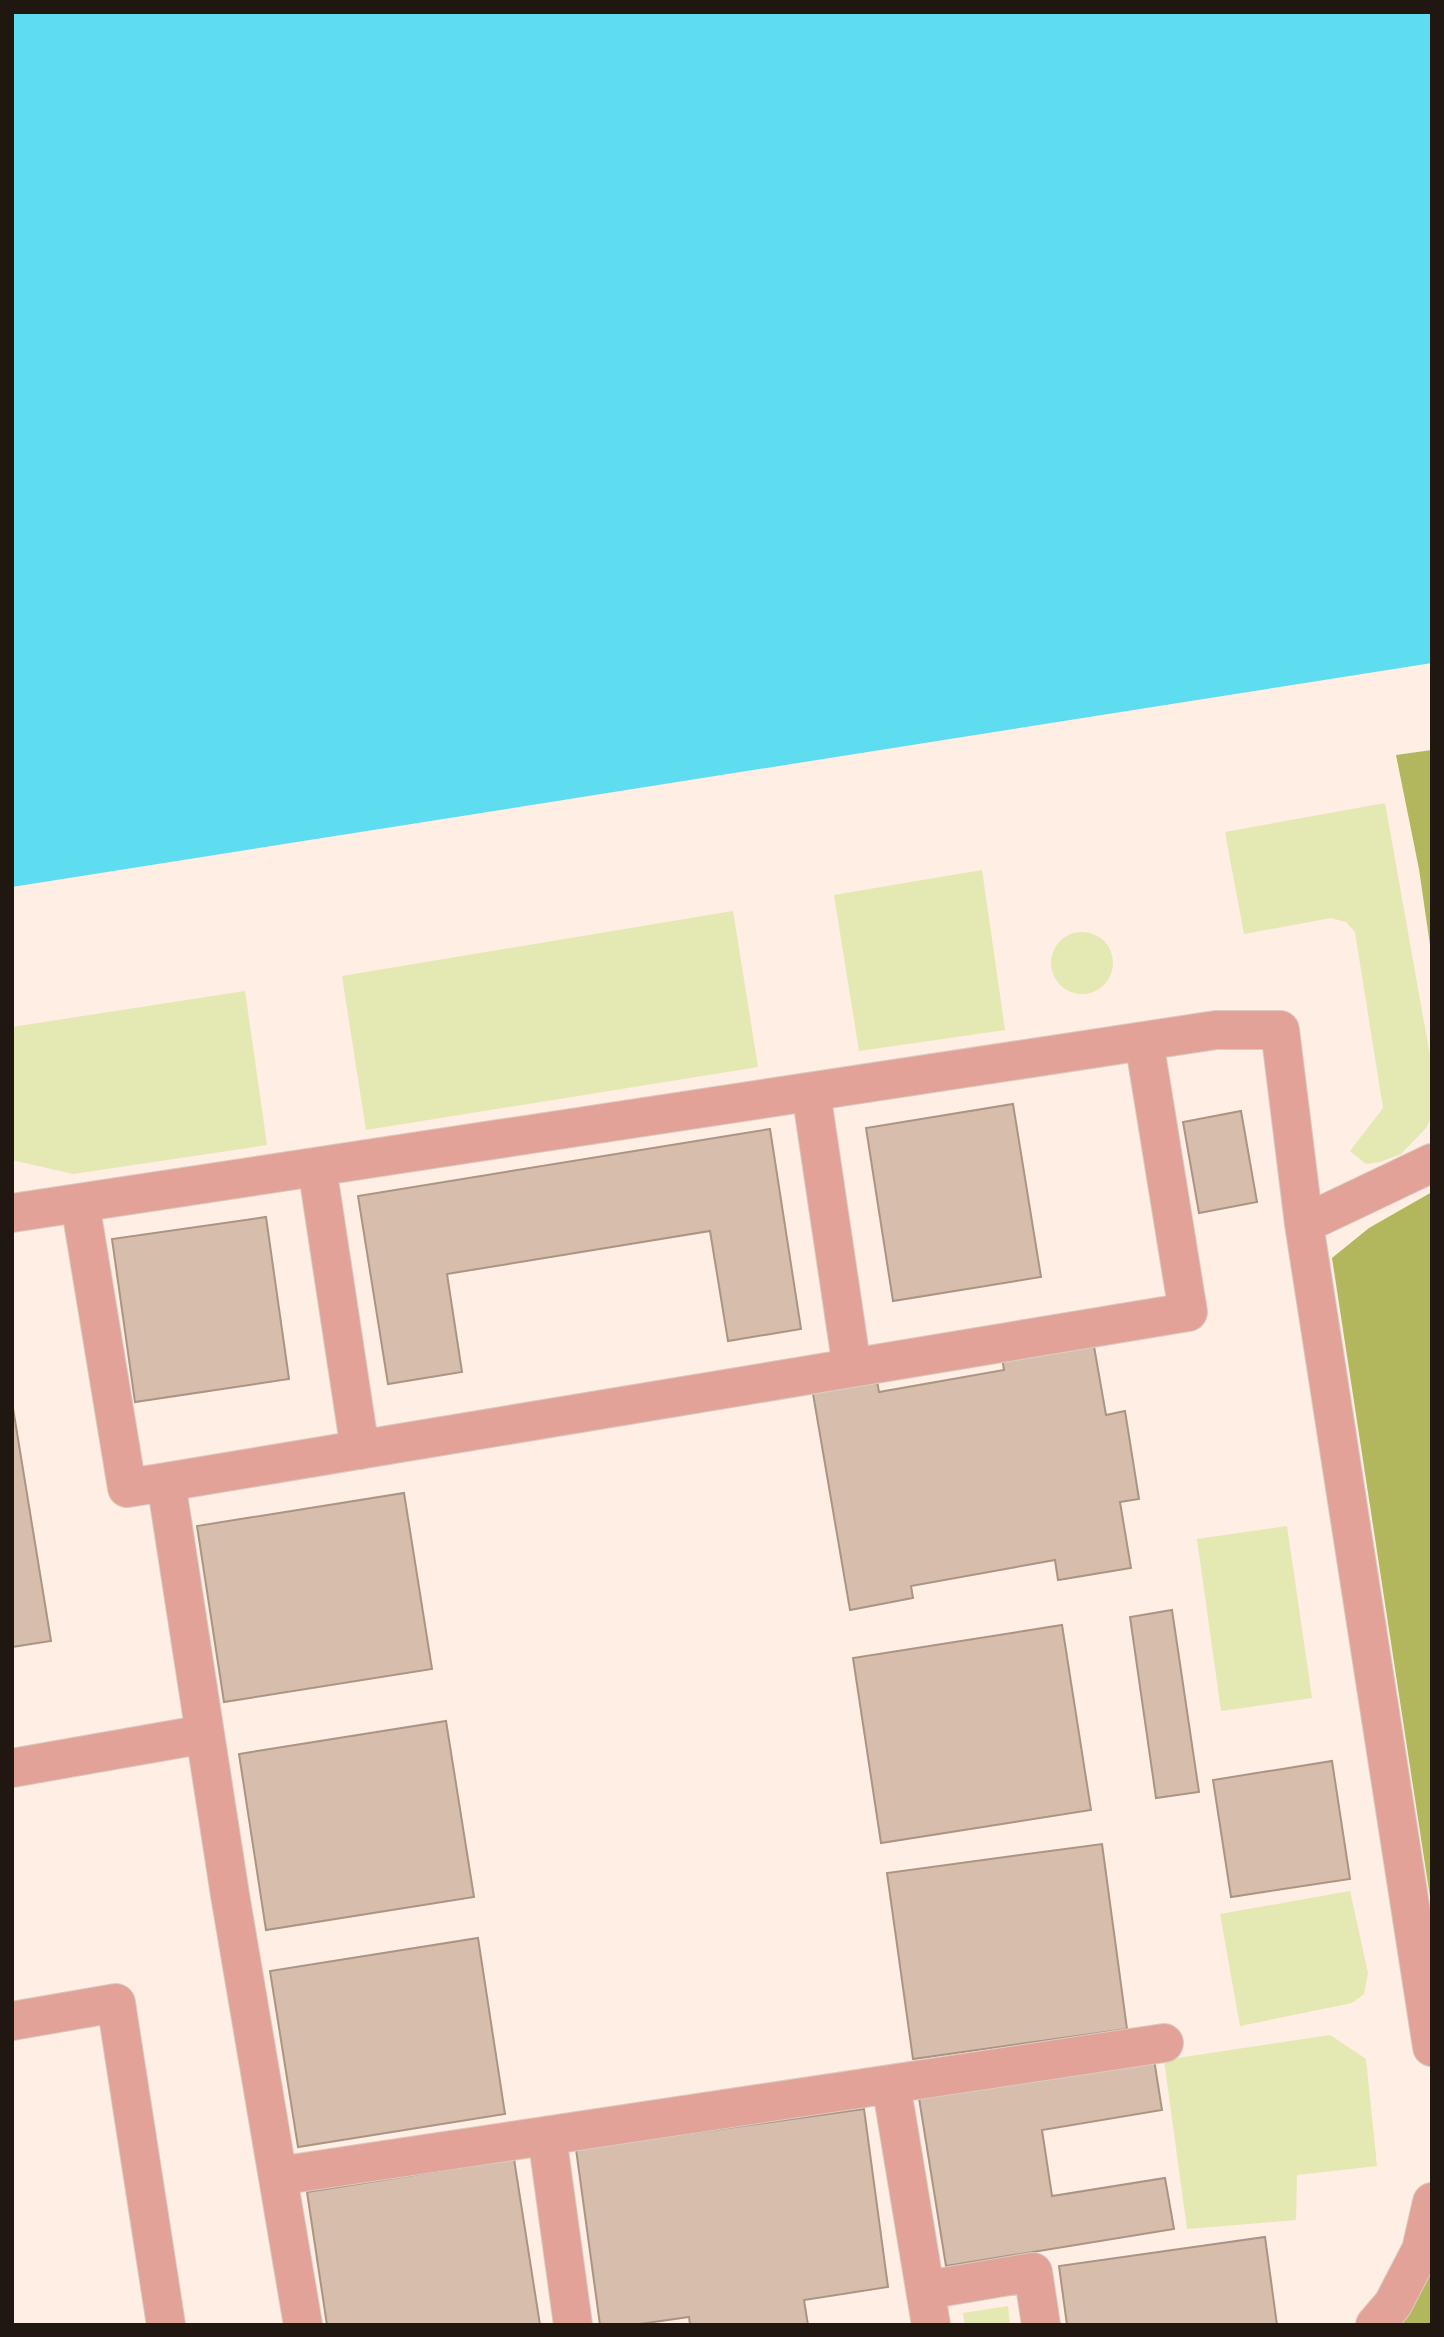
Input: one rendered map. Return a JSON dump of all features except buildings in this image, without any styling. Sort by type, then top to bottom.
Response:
[{"type":"lane","points":[[12,1213],[1216,1030],[1280,1030],[1304,1224],[1432,2047]]},
{"type":"lane","points":[[80,1203],[127,1488],[1188,1312],[1144,1041]]},
{"type":"lane","points":[[810,1092],[852,1368]]},
{"type":"lane","points":[[1304,1224],[1432,1163]]},
{"type":"lane","points":[[317,1167],[360,1450]]},
{"type":"lane","points":[[166,1482],[303,2325]]},
{"type":"lane","points":[[12,1768],[205,1734]]},
{"type":"lane","points":[[12,2021],[116,2003],[166,2325]]},
{"type":"lane","points":[[278,2176],[1164,2043]]},
{"type":"lane","points":[[891,2084],[929,2307],[1032,2272],[1041,2325]]},
{"type":"lane","points":[[547,2136],[573,2325]]},
{"type":"lane","points":[[1375,2325],[1393,2304],[1420,2250],[1432,2202]]},
{"type":"green space","points":[[1432,750],[1432,959],[1419,869],[1396,755]]},
{"type":"green space","points":[[1385,803],[1432,1067],[1432,1117],[1426,1128],[1401,1154],[1366,1164],[1350,1151],[1383,1108],[1355,932],[1346,922],[1331,918],[1244,934],[1225,832]]},
{"type":"green space","points":[[982,870],[1005,1030],[859,1051],[834,895]]},
{"type":"green space","points":[[733,911],[758,1067],[366,1130],[342,976]]},
{"type":"green space","points":[[1082,932],[1104,941],[1113,963],[1104,985],[1082,994],[1060,985],[1051,963],[1060,941]]},
{"type":"green space","points":[[245,991],[267,1145],[73,1174],[12,1160],[12,1027]]},
{"type":"green space","points":[[1432,1192],[1432,1910],[1332,1258],[1369,1228]]},
{"type":"green space","points":[[1287,1526],[1312,1698],[1221,1711],[1197,1539]]},
{"type":"green space","points":[[1350,1891],[1368,1973],[1364,1994],[1352,2003],[1240,2026],[1220,1914]]},
{"type":"green space","points":[[1330,2035],[1366,2059],[1377,2166],[1297,2175],[1296,2220],[1187,2229],[1164,2060]]},
{"type":"green space","points":[[1432,2261],[1432,2325],[1390,2325]]},
{"type":"green space","points":[[1008,2306],[1010,2325],[965,2325],[963,2313]]},
{"type":"water","points":[[12,12],[1432,12],[1432,663],[12,887]]}]
